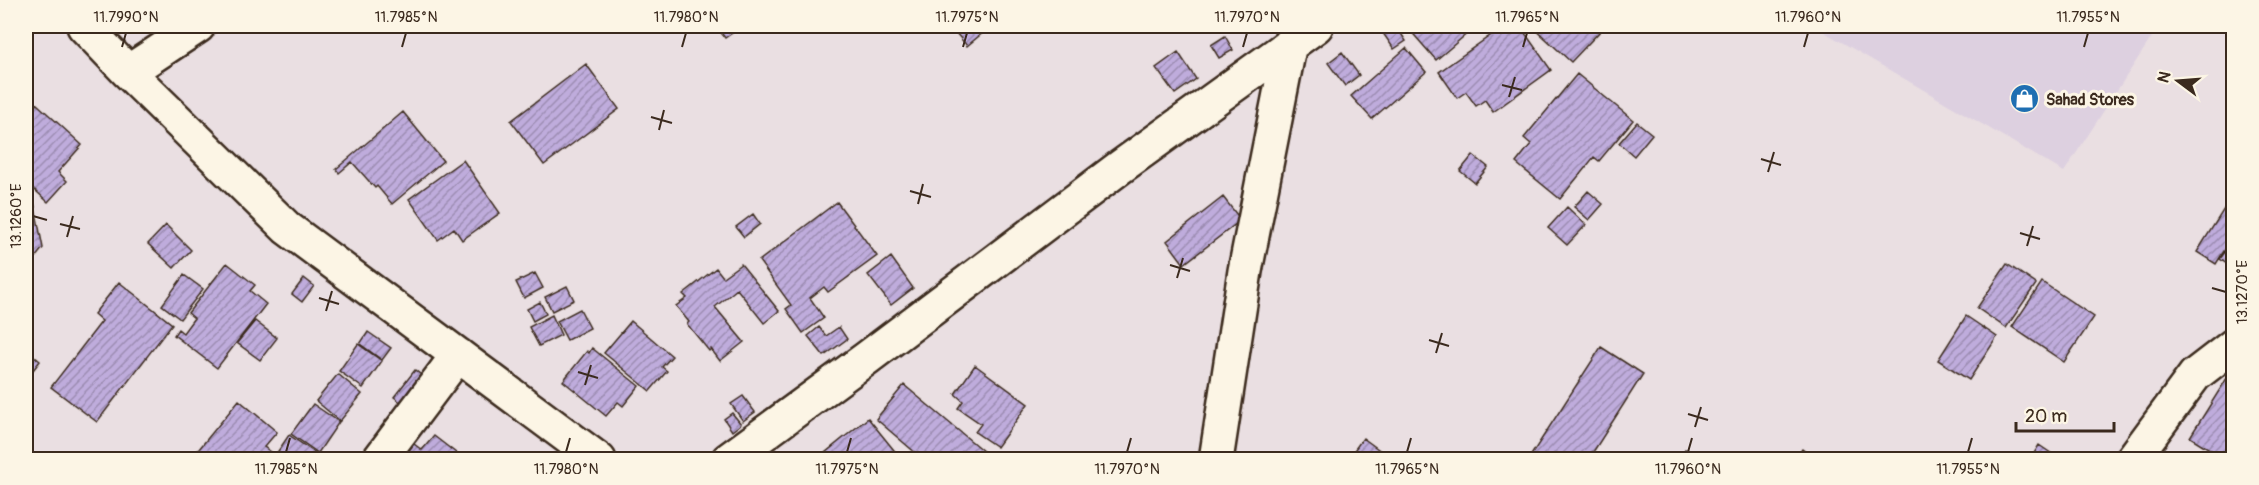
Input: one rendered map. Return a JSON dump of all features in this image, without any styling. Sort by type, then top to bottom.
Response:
[{"type":"street","points":[[84,26],[287,228],[599,459]]},
{"type":"street","points":[[128,72],[198,26]]},
{"type":"street","points":[[728,459],[1303,34]]},
{"type":"street","points":[[1216,459],[1245,271],[1303,34]]},
{"type":"street","points":[[2132,459],[2195,375],[2234,345]]},
{"type":"street","points":[[379,459],[458,355]]},
{"type":"shaded area","name":"Sahad Stores","points":[[1814,26],[2159,26],[2064,172]]},
{"type":"building","points":[[716,26],[742,26],[725,38]]},
{"type":"building","points":[[950,26],[991,26],[967,46]]},
{"type":"building","points":[[1378,26],[1396,26],[1406,41],[1394,49]]},
{"type":"building","points":[[1413,26],[1476,26],[1436,60],[1409,29]]},
{"type":"building","points":[[1504,26],[1520,26],[1551,70],[1493,112],[1485,100],[1476,106],[1466,92],[1457,98],[1439,72]]},
{"type":"building","points":[[1532,26],[1598,26],[1602,29],[1571,62]]},
{"type":"building","points":[[1225,36],[1233,50],[1219,58],[1211,45]]},
{"type":"building","points":[[1406,48],[1426,72],[1372,119],[1351,96]]},
{"type":"building","points":[[1178,52],[1196,79],[1175,94],[1156,68]]},
{"type":"building","points":[[1342,52],[1359,75],[1345,86],[1328,63]]},
{"type":"building","points":[[586,64],[619,109],[544,165],[511,121]]},
{"type":"building","points":[[1577,74],[1633,120],[1599,161],[1594,157],[1560,199],[1516,163],[1531,144],[1524,138]]},
{"type":"building","points":[[26,94],[82,145],[58,172],[67,181],[48,202],[26,182]]},
{"type":"building","points":[[403,112],[443,161],[392,204],[352,162],[339,173],[336,169]]},
{"type":"building","points":[[1637,122],[1652,134],[1634,156],[1619,143]]},
{"type":"building","points":[[1473,155],[1488,167],[1475,183],[1460,171]]},
{"type":"building","points":[[463,160],[500,213],[462,240],[454,228],[438,240],[409,199]]},
{"type":"building","points":[[26,186],[32,192],[43,248],[26,269]]},
{"type":"building","points":[[1588,191],[1603,204],[1589,220],[1574,207]]},
{"type":"building","points":[[2234,193],[2234,235],[2216,264],[2197,252]]},
{"type":"building","points":[[1223,197],[1241,220],[1184,264],[1167,241]]},
{"type":"building","points":[[837,202],[877,256],[828,292],[824,287],[810,298],[824,318],[803,333],[786,309],[791,305],[759,261]]},
{"type":"building","points":[[1567,207],[1586,225],[1567,245],[1548,228]]},
{"type":"building","points":[[753,214],[760,224],[744,237],[736,227]]},
{"type":"building","points":[[166,225],[191,250],[174,268],[148,244]]},
{"type":"building","points":[[2234,239],[2234,269],[2220,259]]},
{"type":"building","points":[[891,257],[913,288],[891,305],[868,275]]},
{"type":"building","points":[[227,263],[255,285],[250,291],[266,304],[217,368],[174,335],[178,329],[183,333],[194,318],[188,313]]},
{"type":"building","points":[[741,264],[779,311],[764,323],[737,289],[715,307],[744,342],[720,361],[687,324],[689,322],[676,306],[687,298],[683,294],[716,268],[723,277]]},
{"type":"building","points":[[2007,264],[2036,284],[2006,328],[1977,308]]},
{"type":"building","points":[[535,273],[543,288],[524,298],[516,282]]},
{"type":"building","points":[[184,275],[203,289],[180,319],[162,305]]},
{"type":"building","points":[[304,278],[314,286],[302,302],[292,294]]},
{"type":"building","points":[[119,282],[172,324],[97,422],[51,387],[102,321],[94,314]]},
{"type":"building","points":[[2042,282],[2094,317],[2064,362],[2012,327]]},
{"type":"building","points":[[567,286],[574,300],[552,311],[545,297]]},
{"type":"building","points":[[540,302],[546,314],[533,321],[527,309]]},
{"type":"building","points":[[580,309],[590,328],[567,340],[557,321]]},
{"type":"building","points":[[552,315],[561,335],[539,346],[529,327]]},
{"type":"building","points":[[1966,316],[1997,337],[1969,380],[1938,360]]},
{"type":"building","points":[[255,321],[277,338],[260,360],[237,343]]},
{"type":"building","points":[[631,321],[672,356],[662,367],[667,371],[650,391],[604,353]]},
{"type":"building","points":[[26,326],[31,335],[28,351],[40,361],[26,379]]},
{"type":"building","points":[[819,327],[826,336],[839,327],[847,339],[824,356],[808,336]]},
{"type":"building","points":[[368,332],[391,348],[382,360],[360,344]]},
{"type":"building","points":[[358,344],[382,361],[363,388],[339,371]]},
{"type":"building","points":[[1601,347],[1643,374],[1588,460],[1528,460]]},
{"type":"building","points":[[592,348],[639,386],[623,406],[618,402],[606,416],[563,381]]},
{"type":"building","points":[[975,365],[1028,404],[997,447],[975,432],[981,424],[958,408],[963,401],[955,394]]},
{"type":"building","points":[[415,370],[430,382],[409,409],[394,397]]},
{"type":"building","points":[[338,374],[362,394],[340,421],[316,401]]},
{"type":"building","points":[[2227,378],[2234,382],[2234,460],[2227,460],[2190,437]]},
{"type":"building","points":[[904,385],[983,451],[976,460],[924,460],[876,419]]},
{"type":"building","points":[[743,396],[755,412],[743,421],[731,404]]},
{"type":"building","points":[[239,400],[277,432],[264,447],[274,454],[270,460],[190,460]]},
{"type":"building","points":[[313,404],[339,422],[318,453],[291,434]]},
{"type":"building","points":[[732,413],[741,424],[732,431],[724,419]]},
{"type":"building","points":[[868,418],[902,460],[830,460],[825,453]]},
{"type":"building","points":[[289,435],[318,455],[314,460],[272,460]]},
{"type":"building","points":[[434,436],[465,460],[395,460],[410,441],[422,450]]},
{"type":"building","points":[[1363,438],[1393,460],[1347,460]]},
{"type":"building","points":[[2039,445],[2061,460],[2030,460]]},
{"type":"building","points":[[1685,449],[1706,459],[1706,460],[1679,460]]},
{"type":"building","points":[[1802,449],[1816,460],[1794,460]]},
{"type":"place","name":"Sahad Stores","points":[[2025,99]]}]
